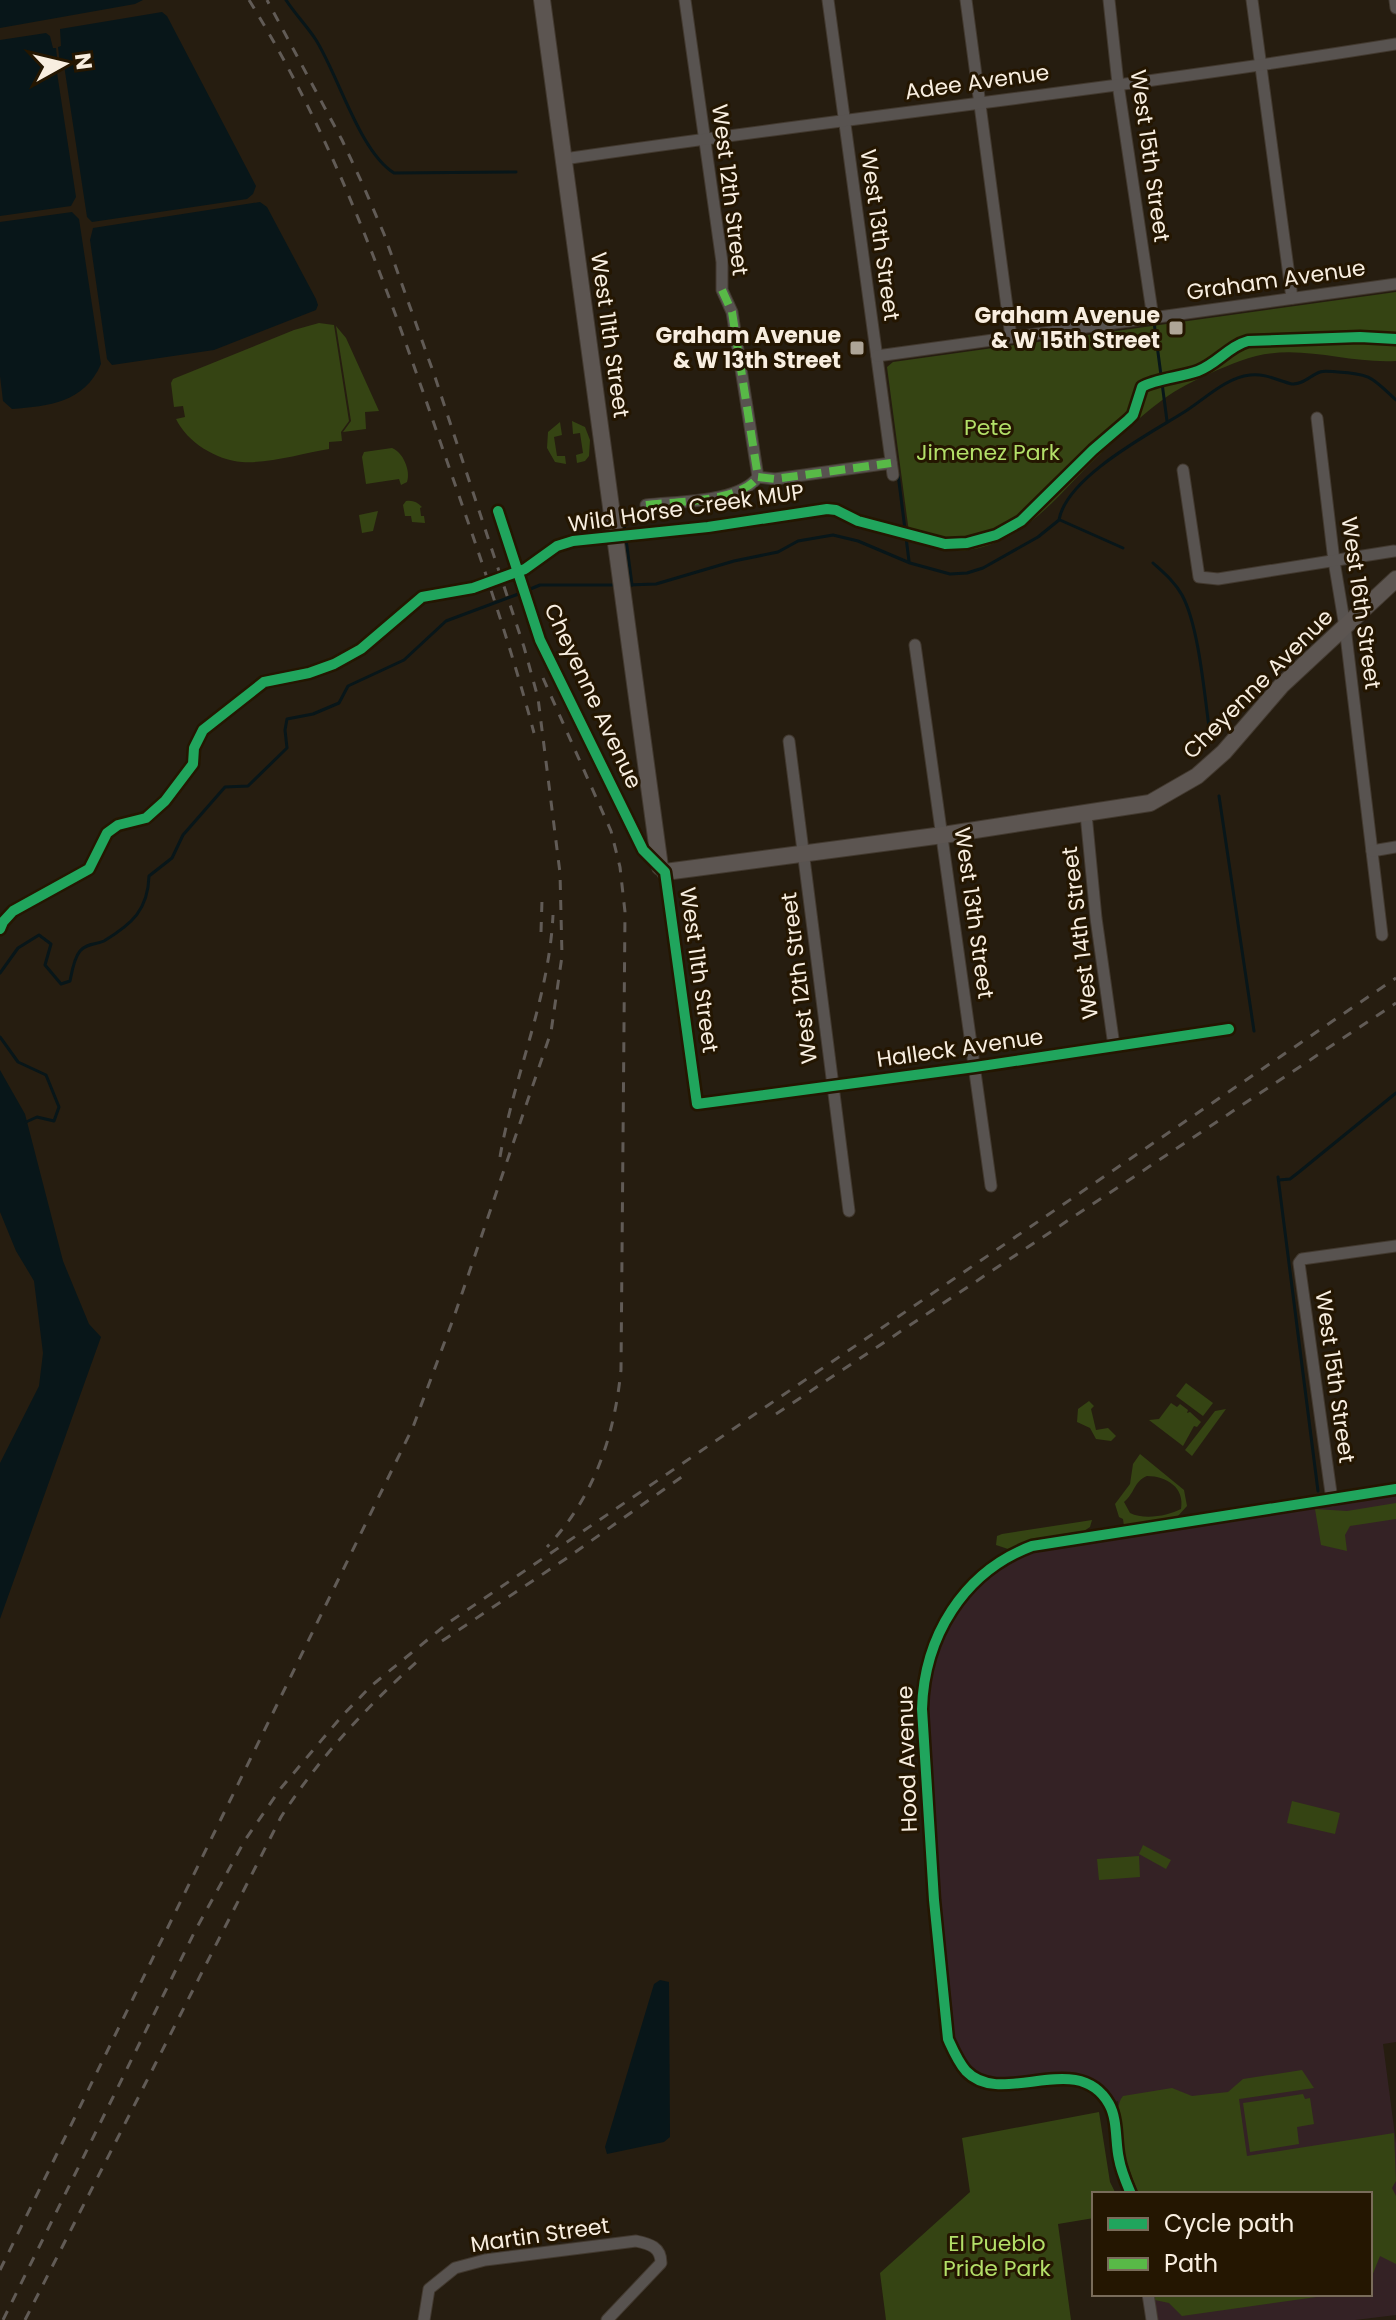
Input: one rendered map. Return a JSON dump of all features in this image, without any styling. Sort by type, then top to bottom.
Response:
[{"type":"street","name":"West 11th Street","points":[[542,0],[697,1104]]},
{"type":"street","name":"West 12th Street","points":[[685,0],[722,262],[722,290],[732,312],[758,477]]},
{"type":"street","name":"West 13th Street","points":[[758,477],[775,479],[892,469],[828,0]]},
{"type":"street","points":[[966,0],[1011,337]]},
{"type":"street","name":"West 15th Street","points":[[1109,0],[1118,84],[1153,318]]},
{"type":"street","points":[[1252,0],[1292,298]]},
{"type":"street","points":[[1395,0],[1396,8]]},
{"type":"street","name":"Adee Avenue","points":[[564,159],[1260,66],[1396,44]]},
{"type":"street","name":"Graham Avenue","points":[[877,356],[1396,284]]},
{"type":"street","name":"West 16th Street","points":[[1317,418],[1382,935]]},
{"type":"street","points":[[1183,470],[1199,577],[1218,579],[1394,551]]},
{"type":"street","points":[[646,505],[736,494],[758,477]]},
{"type":"street","name":"Cheyenne Avenue","points":[[498,511],[540,640],[643,850]]},
{"type":"street","name":"Cheyenne Avenue","points":[[662,870],[943,835],[1150,803],[1197,776],[1224,752],[1281,686],[1396,579]]},
{"type":"street","name":"West 13th Street","points":[[915,645],[991,1186]]},
{"type":"street","name":"West 12th Street","points":[[789,741],[849,1211]]},
{"type":"street","name":"West 14th Street","points":[[1086,814],[1096,918],[1114,1046]]},
{"type":"street","points":[[1372,851],[1396,847]]},
{"type":"street","name":"West 11th Street","points":[[643,850],[662,870]]},
{"type":"street","name":"Halleck Avenue","points":[[697,1104],[1229,1029]]},
{"type":"street","name":"West 15th Street","points":[[1332,1500],[1300,1260],[1396,1246]]},
{"type":"street","name":"Hood Avenue","points":[[1130,2192],[1119,2162],[1113,2114],[1109,2104],[1096,2090],[1071,2079],[1007,2084],[977,2079],[967,2072],[948,2039],[934,1900],[922,1709],[922,1688],[932,1648],[948,1615],[973,1584],[1000,1562],[1032,1546],[1396,1489]]},
{"type":"street","name":"Martin Street","points":[[424,2320],[429,2289],[455,2268],[485,2260],[636,2241],[654,2246],[660,2253],[661,2263],[607,2320]]},
{"type":"street","points":[[1148,2296],[1152,2320]]},
{"type":"shaded area","points":[[0,0],[143,0],[0,28]]},
{"type":"shaded area","points":[[162,12],[167,16],[256,186],[247,199],[92,222],[87,217],[64,65],[60,65],[60,29]]},
{"type":"shaded area","points":[[46,33],[53,48],[56,48],[76,197],[71,206],[0,216],[0,40]]},
{"type":"shaded area","points":[[260,202],[267,207],[316,299],[316,310],[214,350],[112,365],[107,359],[90,240],[93,228]]},
{"type":"shaded area","points":[[72,212],[79,219],[101,364],[94,377],[75,395],[52,404],[12,409],[3,401],[0,376],[0,222]]},
{"type":"shaded area","points":[[0,1070],[25,1114],[63,1261],[89,1324],[101,1337],[0,1619],[0,1463],[39,1386],[43,1353],[34,1281],[16,1251],[0,1212]]},
{"type":"shaded area","points":[[1396,1493],[1396,2042],[1383,2044],[1396,2143],[1396,2315],[1355,2320],[1158,2320],[1154,2296],[1372,2296],[1372,2192],[1138,2192],[1122,2149],[1118,2101],[1109,2104],[1086,2084],[986,2081],[954,2054],[926,1782],[927,1667],[962,1596],[1025,1550]]},
{"type":"shaded area","points":[[660,1980],[669,1982],[670,2137],[664,2142],[607,2154],[605,2147],[654,1984]]},
{"type":"green space","name":"Pete Jimenez Park","points":[[1396,292],[1396,361],[1280,353],[1240,361],[1193,381],[1159,402],[1099,455],[1041,513],[1009,536],[990,545],[962,551],[910,540],[887,367],[893,362]]},
{"type":"green space","points":[[319,323],[334,325],[349,421],[341,432],[342,441],[329,442],[329,449],[274,460],[242,462],[213,454],[187,435],[176,419],[185,417],[183,406],[174,407],[173,379],[294,330]]},
{"type":"green space","points":[[336,326],[346,338],[379,411],[365,412],[366,429],[343,432],[351,421]]},
{"type":"green space","points":[[572,421],[585,427],[590,440],[589,456],[577,463],[576,455],[583,453],[580,433],[573,434]]},
{"type":"green space","points":[[560,422],[562,435],[554,437],[557,456],[565,456],[566,464],[555,462],[547,448],[548,432]]},
{"type":"green space","points":[[392,448],[400,453],[405,462],[407,482],[401,485],[399,479],[366,484],[364,452]]},
{"type":"green space","points":[[406,501],[422,507],[421,516],[424,516],[425,523],[412,522],[411,516],[405,516],[403,505]]},
{"type":"green space","points":[[378,511],[373,531],[362,533],[359,515]]},
{"type":"green space","points":[[1186,1383],[1213,1403],[1203,1416],[1176,1396]]},
{"type":"green space","points":[[1089,1401],[1094,1406],[1091,1409],[1096,1430],[1108,1428],[1116,1436],[1111,1441],[1096,1439],[1090,1428],[1077,1422],[1078,1409]]},
{"type":"green space","points":[[1171,1403],[1177,1407],[1180,1404],[1201,1422],[1194,1426],[1183,1446],[1149,1420],[1159,1419]]},
{"type":"green space","points":[[1226,1409],[1192,1456],[1185,1450],[1215,1411]]},
{"type":"green space","points":[[1140,1454],[1184,1490],[1187,1506],[1177,1517],[1124,1526],[1115,1504],[1130,1484],[1133,1464]],"holes":[[[1147,1476],[1161,1478],[1173,1485],[1180,1495],[1181,1509],[1156,1516],[1130,1513],[1124,1502],[1139,1481]]]},
{"type":"green space","points":[[1396,1503],[1396,1519],[1350,1526],[1345,1535],[1347,1551],[1321,1545],[1315,1509],[1347,1511]]},
{"type":"green space","points":[[1092,1520],[1090,1527],[1084,1531],[1029,1540],[1008,1549],[996,1545],[997,1536],[1002,1534]]},
{"type":"green space","points":[[1292,1801],[1340,1813],[1335,1834],[1287,1823]]},
{"type":"green space","points":[[1143,1845],[1171,1860],[1166,1869],[1139,1854]]},
{"type":"green space","points":[[1139,1856],[1140,1877],[1099,1880],[1097,1859]]},
{"type":"green space","points":[[1302,2070],[1314,2088],[1239,2099],[1247,2156],[1394,2133],[1396,2181],[1392,2188],[1396,2196],[1396,2264],[1380,2256],[1372,2276],[1372,2192],[1138,2192],[1119,2129],[1119,2104],[1123,2096],[1172,2088],[1192,2096],[1228,2092],[1243,2079]]},
{"type":"green space","points":[[1303,2094],[1305,2099],[1310,2098],[1314,2124],[1297,2127],[1299,2144],[1250,2152],[1243,2103]]},
{"type":"green space","name":"El Pueblo Pride Park","points":[[1099,2112],[1110,2182],[1115,2192],[1092,2192],[1092,2218],[1058,2224],[1071,2320],[886,2320],[880,2273],[970,2192],[962,2138]]},
{"type":"green space","points":[[1154,2296],[1324,2296],[1182,2316],[1169,2303],[1155,2300]]},
{"type":"waterway","points":[[286,0],[325,55],[371,149],[394,173],[516,172]]},
{"type":"waterway","points":[[1154,322],[1167,421]]},
{"type":"waterway","points":[[627,585],[656,584],[734,561],[778,552],[798,541],[833,535],[858,541],[910,563],[950,574],[967,573],[983,568],[1038,537],[1059,520],[1065,504],[1076,489],[1110,459],[1240,377],[1266,376],[1296,384],[1322,371],[1349,373],[1371,378],[1396,400]]},
{"type":"waterway","points":[[898,474],[909,561]]},
{"type":"waterway","points":[[622,509],[632,585]]},
{"type":"waterway","points":[[1060,520],[1123,548]]},
{"type":"waterway","points":[[1153,563],[1176,586],[1188,609],[1198,646],[1211,742]]},
{"type":"waterway","points":[[528,590],[540,585],[616,585]]},
{"type":"waterway","points":[[0,973],[18,948],[39,935],[51,944],[45,965],[61,984],[70,981],[80,951],[114,935],[137,915],[145,898],[149,876],[172,858],[183,835],[225,787],[248,786],[287,748],[287,719],[313,714],[339,703],[348,686],[404,660],[446,621],[521,593]]},
{"type":"waterway","points":[[1219,796],[1254,1031]]},
{"type":"waterway","points":[[0,1037],[18,1062],[46,1075],[59,1107],[54,1121],[37,1117],[26,1122]]},
{"type":"waterway","points":[[1279,1180],[1290,1179],[1396,1093]]},
{"type":"waterway","points":[[1278,1177],[1318,1491]]},
{"type":"railway","points":[[249,0],[308,106],[380,272],[478,551],[534,733]]},
{"type":"railway","points":[[0,2270],[413,1427],[551,1032],[562,956],[560,873],[538,698],[524,647],[384,234],[342,140],[267,0]]},
{"type":"railway","points":[[543,678],[611,831],[620,867],[625,912],[621,1370],[618,1395],[607,1443],[589,1487],[547,1547]]},
{"type":"railway","points":[[541,932],[542,900]]},
{"type":"railway","points":[[500,1157],[545,977],[553,915]]},
{"type":"railway","points":[[3,2320],[195,1931],[245,1840],[281,1788],[371,1686],[448,1623],[1396,978]]},
{"type":"railway","points":[[776,1414],[1396,1003]]},
{"type":"railway","points":[[442,1641],[683,1476]]},
{"type":"railway","points":[[25,2320],[281,1817],[311,1774],[345,1734],[420,1659]]},
{"type":"marked path","points":[[722,290],[732,312],[758,477]]},
{"type":"marked path","points":[[758,477],[775,479],[891,463]]},
{"type":"marked path","points":[[646,505],[722,496],[749,486],[758,477]]},
{"type":"cycle path","name":"Wild Horse Creek MUP","points":[[0,929],[13,911],[89,869],[107,833],[118,825],[146,818],[165,801],[193,764],[194,748],[203,730],[264,682],[309,673],[334,664],[361,649],[422,597],[473,588],[525,569],[557,546],[573,541],[708,527],[827,509],[858,521],[945,544],[967,543],[996,535],[1021,521],[1133,415],[1142,387],[1147,384],[1198,371],[1248,341],[1360,337],[1396,339]]},
{"type":"cycle path","points":[[498,511],[540,640],[643,850],[665,872],[697,1104],[1229,1029]]},
{"type":"cycle path","points":[[1130,2192],[1120,2163],[1112,2110],[1095,2088],[1078,2081],[1059,2079],[999,2084],[981,2081],[966,2071],[948,2039],[934,1900],[922,1709],[924,1682],[939,1633],[967,1590],[986,1572],[1032,1546],[1396,1489]]},
{"type":"place","name":"Graham Avenue & W 15th Street","points":[[1176,328]]},
{"type":"place","name":"Graham Avenue & W 13th Street","points":[[857,348]]}]
